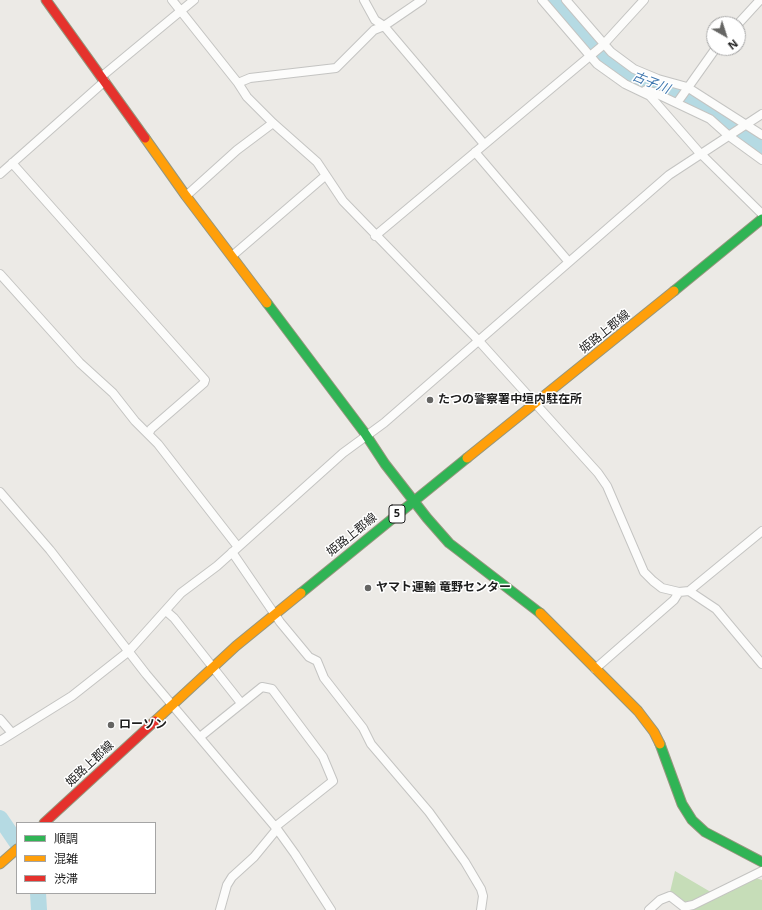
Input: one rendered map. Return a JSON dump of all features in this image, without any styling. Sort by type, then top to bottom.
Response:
[{"type":"street","points":[[46,0],[186,196],[414,501],[449,543],[536,609],[638,711],[654,732],[665,755],[682,804],[692,820],[705,832],[762,862]]},
{"type":"street","points":[[172,0],[238,83],[247,97],[273,123],[309,153],[317,162],[325,176],[343,200],[375,236],[478,340],[537,403],[598,473],[607,486],[644,572],[653,581],[662,588],[679,592],[689,591],[762,531]]},
{"type":"street","points":[[0,174],[103,79],[194,0]]},
{"type":"street","points":[[364,0],[375,20],[384,26],[484,144]]},
{"type":"street","points":[[238,83],[250,78],[336,68],[374,30],[384,26],[422,0]]},
{"type":"street","points":[[542,0],[591,54],[597,64],[625,84],[642,92],[658,105],[703,154],[762,214]]},
{"type":"street","points":[[566,0],[603,44],[634,69],[687,89],[762,135]]},
{"type":"street","points":[[375,236],[603,44],[644,0]]},
{"type":"street","points":[[745,16],[760,0]]},
{"type":"street","points":[[677,102],[710,56]]},
{"type":"street","points":[[642,92],[646,90],[653,92],[677,102],[710,119],[762,160]]},
{"type":"street","points":[[0,741],[72,696],[129,651],[181,593],[235,549],[331,463],[367,437],[568,261],[669,175],[746,126],[762,114]]},
{"type":"street","points":[[186,196],[237,150],[273,123]]},
{"type":"street","points":[[475,152],[568,261]]},
{"type":"street","points":[[12,163],[205,380],[204,383],[151,429],[149,433]]},
{"type":"street","points":[[232,256],[325,176]]},
{"type":"street","name":"姫路上郡線","points":[[45,822],[172,703],[274,614],[762,220]]},
{"type":"street","points":[[0,274],[80,363],[113,393],[135,421],[149,433],[235,549],[274,614],[309,657],[317,661],[324,678],[363,728],[371,744],[429,812],[465,862],[481,889],[483,896],[481,910]]},
{"type":"street","points":[[0,492],[50,550],[129,651],[276,828],[295,854],[331,910]]},
{"type":"street","points":[[689,591],[720,612],[762,664]]},
{"type":"street","points":[[595,669],[674,600],[679,592]]},
{"type":"street","points":[[166,611],[174,618],[241,703]]},
{"type":"street","points":[[200,736],[262,687],[272,688],[323,757],[333,781],[276,828],[254,857],[232,877],[227,885],[220,910]]},
{"type":"street","points":[[0,719],[12,733]]},
{"type":"street","points":[[3,862],[16,850]]},
{"type":"street","points":[[649,910],[660,900],[670,896],[684,907],[693,905],[762,871]]},
{"type":"green space","points":[[675,871],[709,891],[724,892],[756,878],[762,880],[762,910],[692,910],[690,904],[684,903],[670,892]]},
{"type":"waterway","name":"古子川","points":[[557,0],[601,53],[619,70],[690,98],[715,113],[762,146]]},
{"type":"waterway","points":[[0,818],[16,842]]},
{"type":"waterway","points":[[38,894],[39,910]]},
{"type":"traffic: fast","points":[[674,291],[762,219]]},
{"type":"traffic: fast","points":[[267,303],[364,432],[385,464],[427,518],[449,543],[540,613]]},
{"type":"traffic: fast","points":[[301,593],[467,458]]},
{"type":"traffic: fast","points":[[660,744],[682,804],[692,820],[705,832],[762,862]]},
{"type":"traffic: slow","points":[[145,138],[186,196],[267,303]]},
{"type":"traffic: slow","points":[[467,458],[674,291]]},
{"type":"traffic: slow","points":[[155,721],[236,646],[301,593]]},
{"type":"traffic: slow","points":[[540,613],[638,711],[654,732],[660,744]]},
{"type":"traffic: slow","points":[[0,864],[16,850]]},
{"type":"traffic: jam","points":[[46,0],[145,138]]},
{"type":"traffic: jam","points":[[45,822],[155,721]]},
{"type":"place","name":"たつの警察署中垣内駐在所","points":[[430,400]]},
{"type":"place","name":"ヤマト運輸 竜野センター","points":[[368,588]]},
{"type":"place","name":"ローソン","points":[[111,725]]}]
